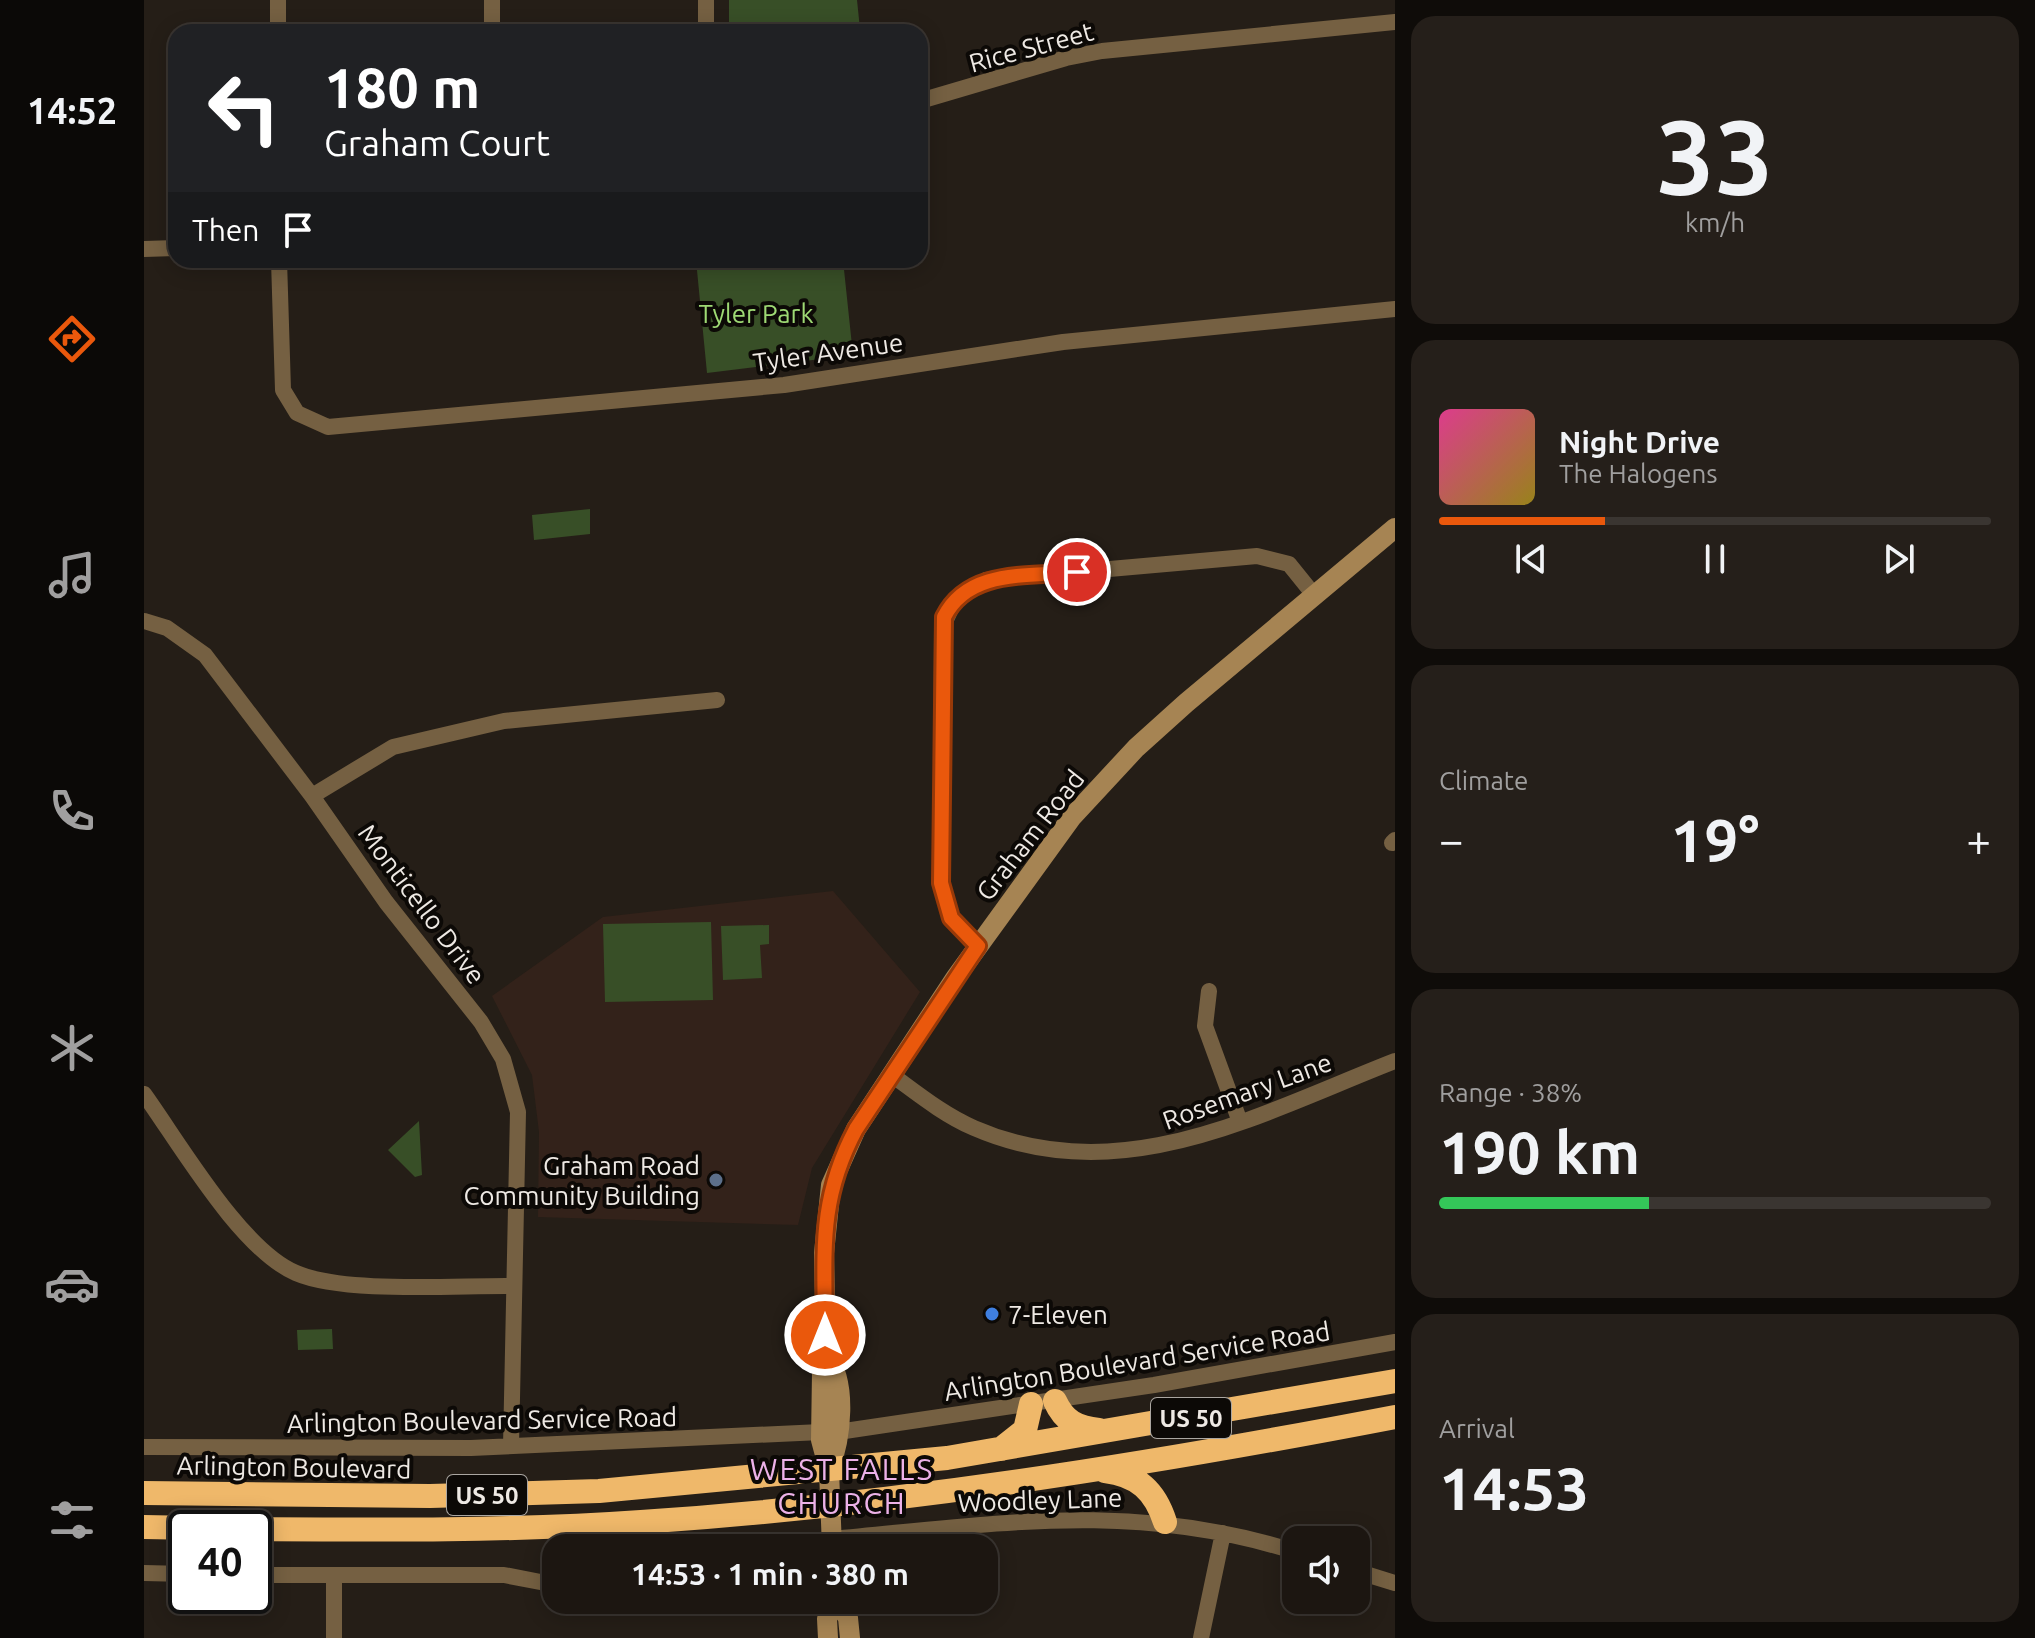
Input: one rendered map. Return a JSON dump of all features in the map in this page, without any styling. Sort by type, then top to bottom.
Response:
[{"type":"highway","name":"Arlington Boulevard","points":[[144,1493],[529,1494],[599,1491],[829,1470],[1000,1450],[1395,1381]]},
{"type":"highway","points":[[1000,1450],[1025,1430],[1043,1402],[1072,1423],[1113,1431]]},
{"type":"highway","name":"US 50","points":[[272,1529],[565,1526],[830,1506],[1083,1469],[1395,1417]]},
{"type":"highway","points":[[1083,1469],[1134,1478],[1153,1495],[1165,1522]]},
{"type":"highway","points":[[144,1527],[168,1527]]},
{"type":"street","points":[[278,0],[278,24]]},
{"type":"street","points":[[492,0],[492,24]]},
{"type":"street","points":[[706,0],[706,24]]},
{"type":"street","name":"Rice Street","points":[[928,99],[1066,58],[1102,51],[1395,22]]},
{"type":"street","points":[[144,249],[168,248]]},
{"type":"street","name":"Tyler Avenue","points":[[279,268],[283,390],[304,418],[328,427],[784,385],[1063,342],[1395,309]]},
{"type":"street","name":"Graham Road","points":[[832,1534],[830,1432],[822,1372],[826,1355],[824,1253],[831,1185],[856,1129],[1037,861],[1136,748],[1395,528]]},
{"type":"street","points":[[978,946],[951,918],[941,883],[942,628],[956,598],[986,580],[1257,556],[1289,564],[1314,595]]},
{"type":"street","points":[[942,585],[956,598]]},
{"type":"street","name":"Monticello Drive","points":[[144,621],[167,628],[205,655],[312,796],[386,902],[481,1022],[503,1059],[518,1112],[511,1446]]},
{"type":"street","points":[[312,796],[393,747],[504,721],[717,700]]},
{"type":"street","points":[[1209,991],[1205,1026],[1240,1122]]},
{"type":"street","name":"Rosemary Lane","points":[[892,1075],[973,1128],[1041,1150],[1116,1153],[1156,1148],[1240,1122],[1395,1061]]},
{"type":"street","points":[[144,1094],[248,1239],[295,1273],[349,1284],[514,1286]]},
{"type":"street","name":"Arlington Boulevard Service Road","points":[[144,1447],[407,1450],[830,1432],[1043,1402],[1395,1342]]},
{"type":"street","name":"Woodley Lane","points":[[890,1534],[1077,1518],[1165,1522],[1282,1548]]},
{"type":"street","points":[[1201,1638],[1223,1533]]},
{"type":"street","points":[[144,1573],[168,1574]]},
{"type":"street","points":[[272,1575],[504,1575],[542,1582]]},
{"type":"street","points":[[1370,1575],[1395,1583]]},
{"type":"street","points":[[334,1576],[334,1638]]},
{"type":"shaded area","points":[[833,891],[920,992],[812,1168],[798,1225],[538,1217],[539,1132],[532,1075],[492,996],[603,917]]},
{"type":"green space","points":[[729,0],[857,0],[859,24],[729,24]]},
{"type":"green space","name":"Tyler Park","points":[[697,268],[844,268],[853,355],[707,373]]},
{"type":"green space","points":[[590,509],[590,534],[534,540],[532,515]]},
{"type":"green space","points":[[711,922],[713,1000],[605,1002],[603,924]]},
{"type":"green space","points":[[769,925],[769,944],[760,945],[762,978],[723,980],[721,926]]},
{"type":"green space","points":[[419,1121],[422,1175],[415,1177],[388,1150]]},
{"type":"green space","points":[[332,1329],[333,1349],[298,1350],[297,1330]]},
{"type":"place","name":"Graham Road Community Building","points":[[716,1180]]},
{"type":"place","name":"7-Eleven","points":[[992,1314]]},
{"type":"district","name":"WEST FALLS CHURCH","points":[[842,1486]]},
{"type":"route","points":[[825,1335],[824,1253],[828,1202],[841,1159],[856,1129],[978,946],[951,918],[941,883],[944,617],[962,592],[986,580],[1077,572]]}]
